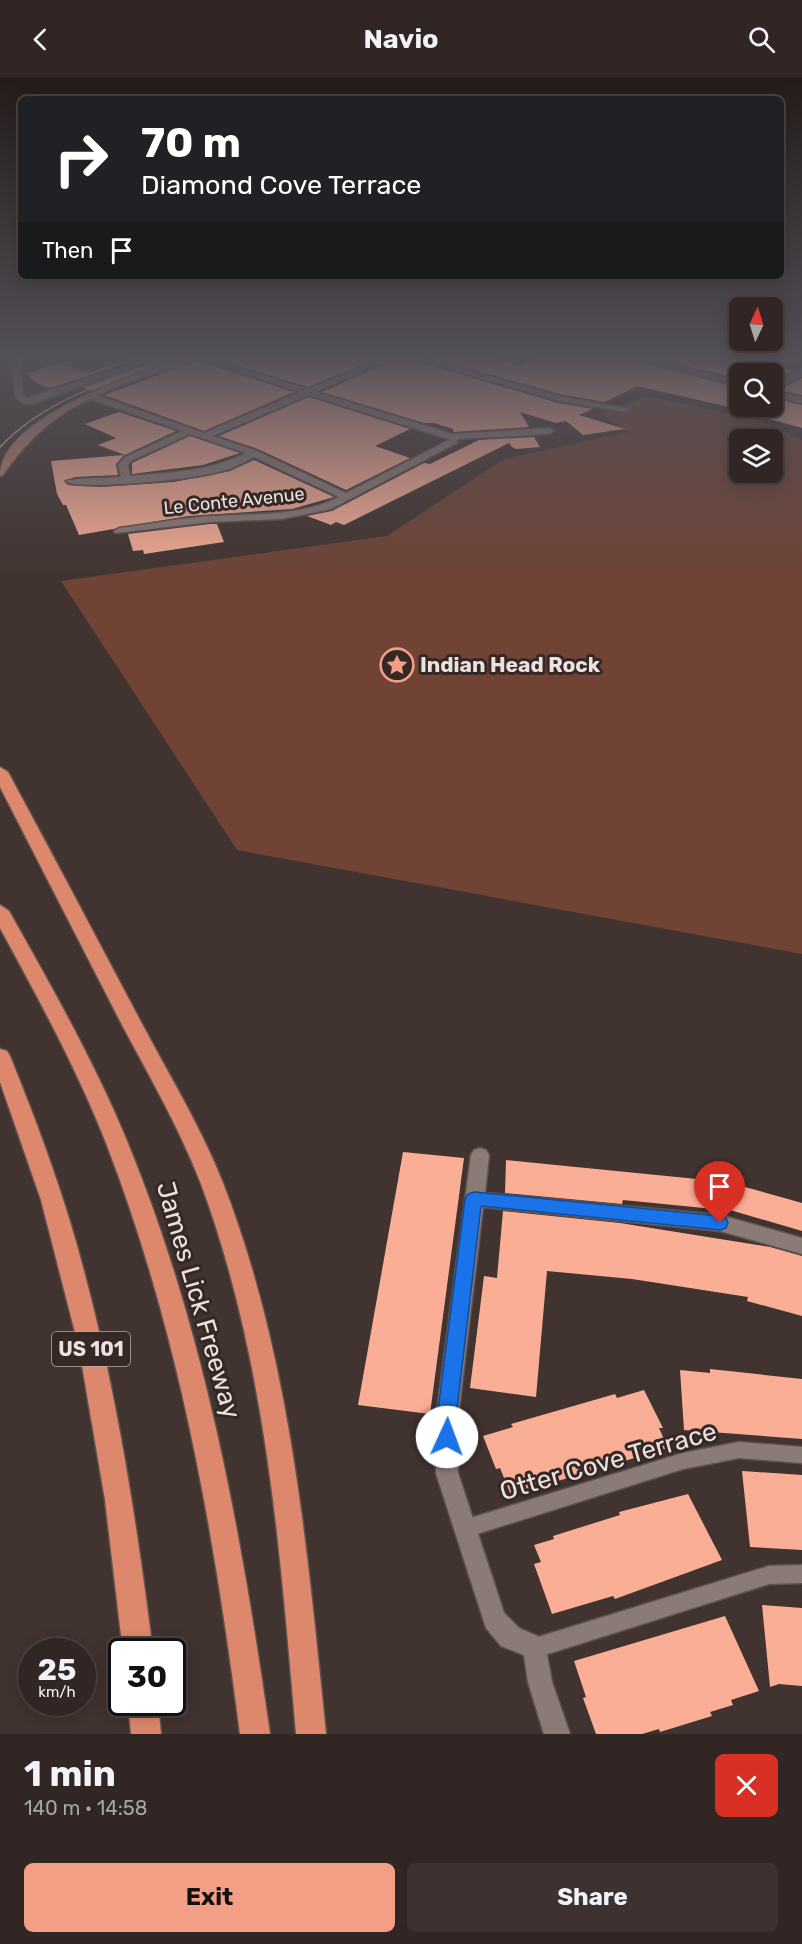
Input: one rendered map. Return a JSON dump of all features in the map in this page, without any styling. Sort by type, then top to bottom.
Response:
[{"type":"highway","points":[[0,772],[194,1142],[228,1229],[254,1329],[273,1426],[296,1595],[311,1734]]},
{"type":"highway","name":"James Lick Freeway","points":[[0,911],[60,1022],[104,1115],[145,1219],[170,1297],[198,1400],[219,1498],[255,1734]]},
{"type":"highway","name":"US 101","points":[[0,1056],[28,1126],[53,1203],[88,1336],[109,1441],[136,1638]]},
{"type":"highway","points":[[144,1716],[146,1734]]},
{"type":"main road","points":[[0,473],[15,447],[30,432]]},
{"type":"street","points":[[126,479],[123,465],[128,459],[186,432]]},
{"type":"street","points":[[193,432],[254,453],[347,497]]},
{"type":"street","points":[[204,436],[213,432]]},
{"type":"street","points":[[437,432],[452,437],[528,432]]},
{"type":"street","name":"Le Conte Avenue","points":[[119,531],[210,519],[281,516],[327,507],[451,445],[454,441],[452,437]]},
{"type":"street","points":[[71,481],[93,483],[226,467],[254,453]]},
{"type":"street","points":[[480,1155],[447,1418],[447,1473],[494,1620],[510,1637],[535,1648],[540,1682],[558,1734]]},
{"type":"street","points":[[474,1199],[720,1223],[802,1246]]},
{"type":"lane","name":"Otter Cove Terrace","points":[[464,1528],[683,1461],[739,1450],[802,1455]]},
{"type":"lane","points":[[535,1648],[769,1575],[802,1574]]},
{"type":"shaded area","points":[[627,432],[729,432],[729,483],[783,483],[783,432],[802,440],[802,954],[237,850],[61,581],[387,536],[504,459]]},
{"type":"building","points":[[103,432],[173,432],[125,455],[98,445],[116,438]]},
{"type":"building","points":[[228,432],[403,432],[375,446],[410,458],[346,490],[258,449],[219,436]]},
{"type":"building","points":[[580,432],[602,432],[583,435]]},
{"type":"building","points":[[190,436],[240,453],[203,465],[132,474],[132,463]]},
{"type":"building","points":[[534,437],[540,447],[516,449],[509,443],[344,525],[336,522],[331,525],[307,516],[332,511],[424,463],[430,464],[479,440]]},
{"type":"building","points":[[124,455],[116,464],[118,475],[75,477],[64,481],[68,485],[101,487],[174,482],[230,471],[254,460],[334,497],[292,509],[188,516],[79,535],[66,505],[63,505],[57,494],[51,461]]},
{"type":"building","points":[[217,524],[224,542],[144,554],[143,550],[133,551],[128,534]]},
{"type":"building","points":[[403,1152],[464,1158],[430,1414],[358,1405]]},
{"type":"building","points":[[506,1160],[727,1182],[802,1203],[802,1231],[713,1205],[714,1209],[623,1200],[622,1204],[505,1193]]},
{"type":"building","points":[[503,1211],[620,1223],[770,1247],[802,1256],[802,1316],[747,1301],[748,1297],[632,1279],[547,1271],[536,1397],[470,1388],[484,1276],[497,1278]]},
{"type":"building","points":[[710,1369],[802,1379],[802,1439],[684,1430],[680,1370],[710,1373]]},
{"type":"building","points":[[644,1390],[663,1428],[659,1428],[668,1448],[511,1495],[500,1468],[496,1469],[483,1436],[513,1427],[511,1424],[615,1394],[617,1398]]},
{"type":"building","points":[[742,1471],[802,1475],[802,1550],[750,1547]]},
{"type":"building","points":[[688,1494],[722,1560],[615,1599],[613,1596],[552,1614],[534,1564],[541,1562],[534,1545],[554,1539],[553,1536],[620,1515],[619,1512]]},
{"type":"building","points":[[762,1605],[802,1608],[802,1686],[779,1684],[770,1687]]},
{"type":"building","points":[[725,1616],[759,1691],[731,1700],[733,1705],[710,1712],[712,1716],[660,1732],[659,1729],[642,1734],[596,1734],[583,1698],[586,1697],[574,1661]]},
{"type":"tram line","points":[[0,447],[16,432]]},
{"type":"place","name":"Indian Head Rock","points":[[397,665]]},
{"type":"route","points":[[447,1437],[447,1418],[474,1199],[720,1223]]}]
